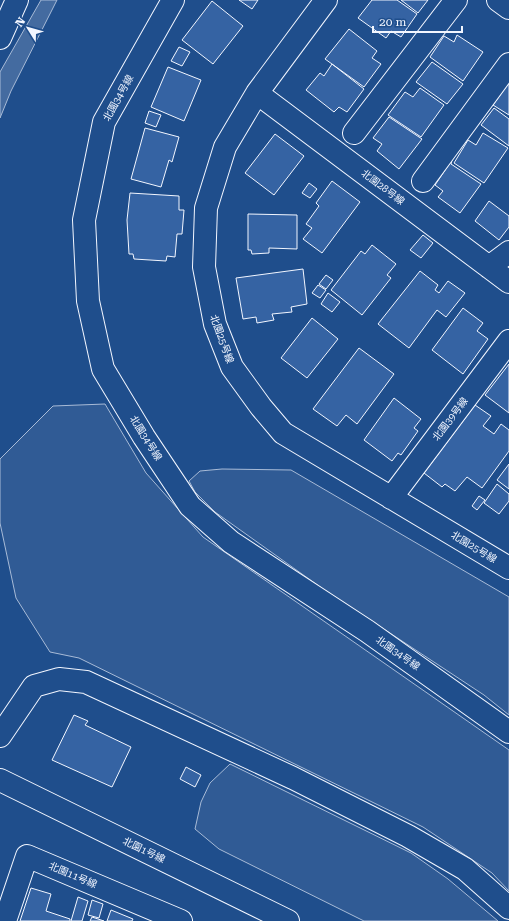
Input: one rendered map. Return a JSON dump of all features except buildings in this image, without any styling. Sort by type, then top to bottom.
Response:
[{"type":"street","points":[[0,38],[17,0]]},
{"type":"street","name":"北園34号線","points":[[173,0],[104,122],[84,220],[88,301],[103,369],[144,437],[190,506],[231,542],[367,631],[509,732]]},
{"type":"street","name":"北園25号線","points":[[326,0],[257,93],[225,147],[206,208],[204,267],[214,324],[232,367],[261,407],[283,433],[509,568]]},
{"type":"street","points":[[354,133],[456,0]]},
{"type":"street","points":[[498,0],[509,8]]},
{"type":"street","points":[[423,181],[509,64]]},
{"type":"street","name":"北園28号線","points":[[257,93],[509,282]]},
{"type":"street","points":[[489,267],[509,252]]},
{"type":"street","name":"北園39号線","points":[[392,498],[509,341]]},
{"type":"street","points":[[0,736],[34,686],[58,679],[86,682],[293,778],[408,836],[465,869],[509,908]]},
{"type":"street","name":"北園1号線","points":[[0,780],[288,921]]},
{"type":"street","name":"北園11号線","points":[[5,921],[27,856],[170,919]]},
{"type":"shaded area","points":[[41,0],[57,0],[11,91],[0,118],[0,72]]},
{"type":"shaded area","points":[[105,404],[146,473],[203,537],[509,750],[509,891],[492,873],[423,827],[79,658],[50,652],[16,598],[0,523],[0,459],[53,406]]},
{"type":"shaded area","points":[[222,469],[291,470],[509,597],[509,715],[484,695],[323,589],[215,512],[195,492],[189,481],[200,471]]},
{"type":"shaded area","points":[[230,764],[411,853],[448,879],[498,921],[364,921],[219,849],[195,829],[201,802],[210,783]]}]
